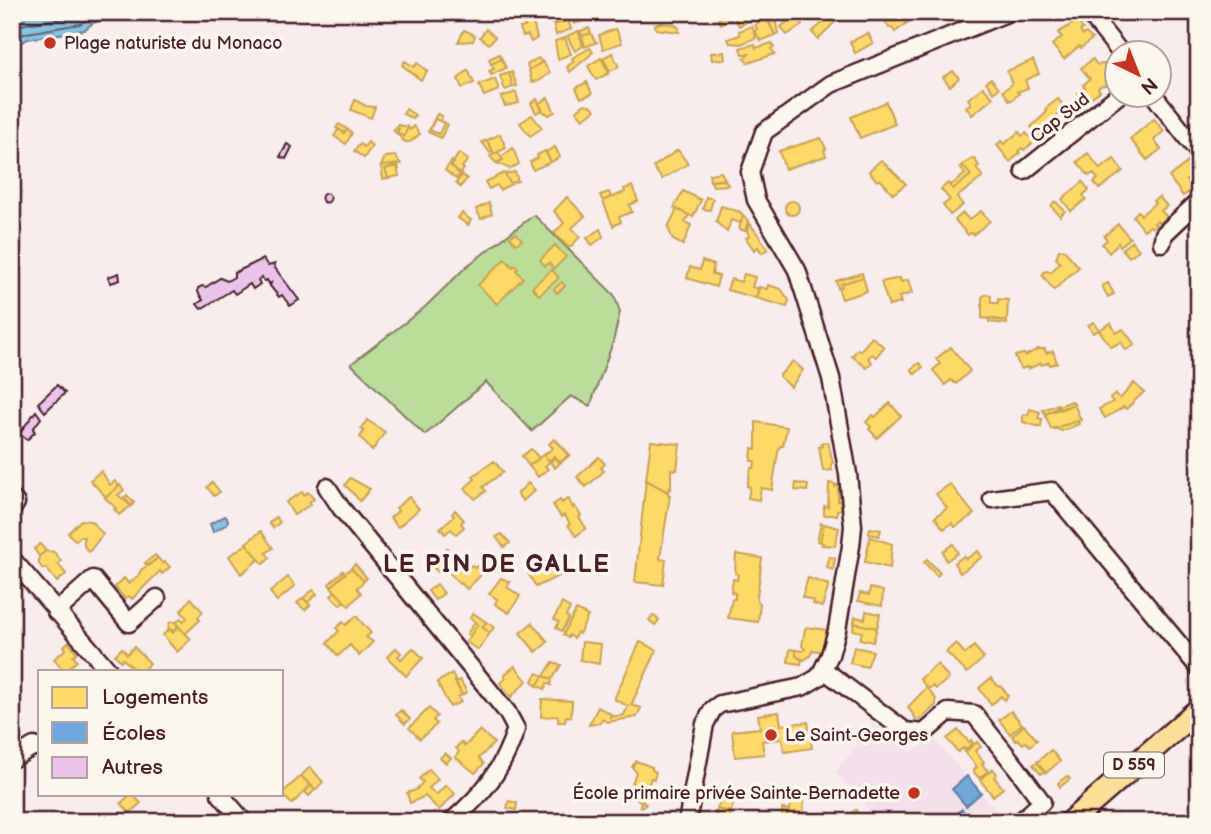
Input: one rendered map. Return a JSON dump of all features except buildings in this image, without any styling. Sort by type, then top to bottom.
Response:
[{"type":"main road","name":"D 559","points":[[1070,822],[1199,709]]},
{"type":"street","points":[[687,822],[705,724],[713,709],[729,701],[802,687],[810,684],[824,670],[837,630],[851,546],[853,526],[848,474],[831,378],[797,270],[756,200],[750,172],[764,132],[831,84],[1009,12]]},
{"type":"street","points":[[1088,12],[1109,38]]},
{"type":"street","name":"Cap Sud","points":[[1024,171],[1103,108]]},
{"type":"street","points":[[1164,108],[1199,153]]},
{"type":"street","points":[[1162,243],[1164,234],[1199,201]]},
{"type":"street","points":[[327,487],[462,660],[507,712],[516,729],[509,751],[492,782],[451,822]]},
{"type":"street","points":[[992,499],[1052,491],[1199,668]]},
{"type":"street","points":[[12,559],[107,670]]},
{"type":"street","points":[[57,612],[93,579],[129,624],[157,598]]},
{"type":"street","points":[[824,670],[905,731],[924,733],[948,712],[974,714],[1042,802],[1020,822]]},
{"type":"street","points":[[960,696],[961,713]]},
{"type":"street","points":[[12,759],[34,746],[38,747]]},
{"type":"street","points":[[222,796],[244,822]]},
{"type":"shaded area","points":[[873,724],[911,752],[935,740],[1005,822],[879,822],[836,772]]},
{"type":"green space","points":[[534,215],[614,295],[620,312],[613,342],[590,406],[571,396],[532,431],[486,382],[425,435],[351,364],[425,307],[467,266]]},
{"type":"water","points":[[12,12],[121,12],[93,23],[84,30],[28,39],[12,47]]},
{"type":"water","points":[[225,516],[228,519],[227,524],[213,532],[210,524]]},
{"type":"place","name":"Plage naturiste du Monaco","points":[[50,43]]},
{"type":"place","name":"Le Saint-Georges","points":[[771,735]]},
{"type":"place","name":"École primaire privée Sainte-Bernadette","points":[[914,793]]},
{"type":"district","name":"LE PIN DE GALLE","points":[[497,564]]}]
